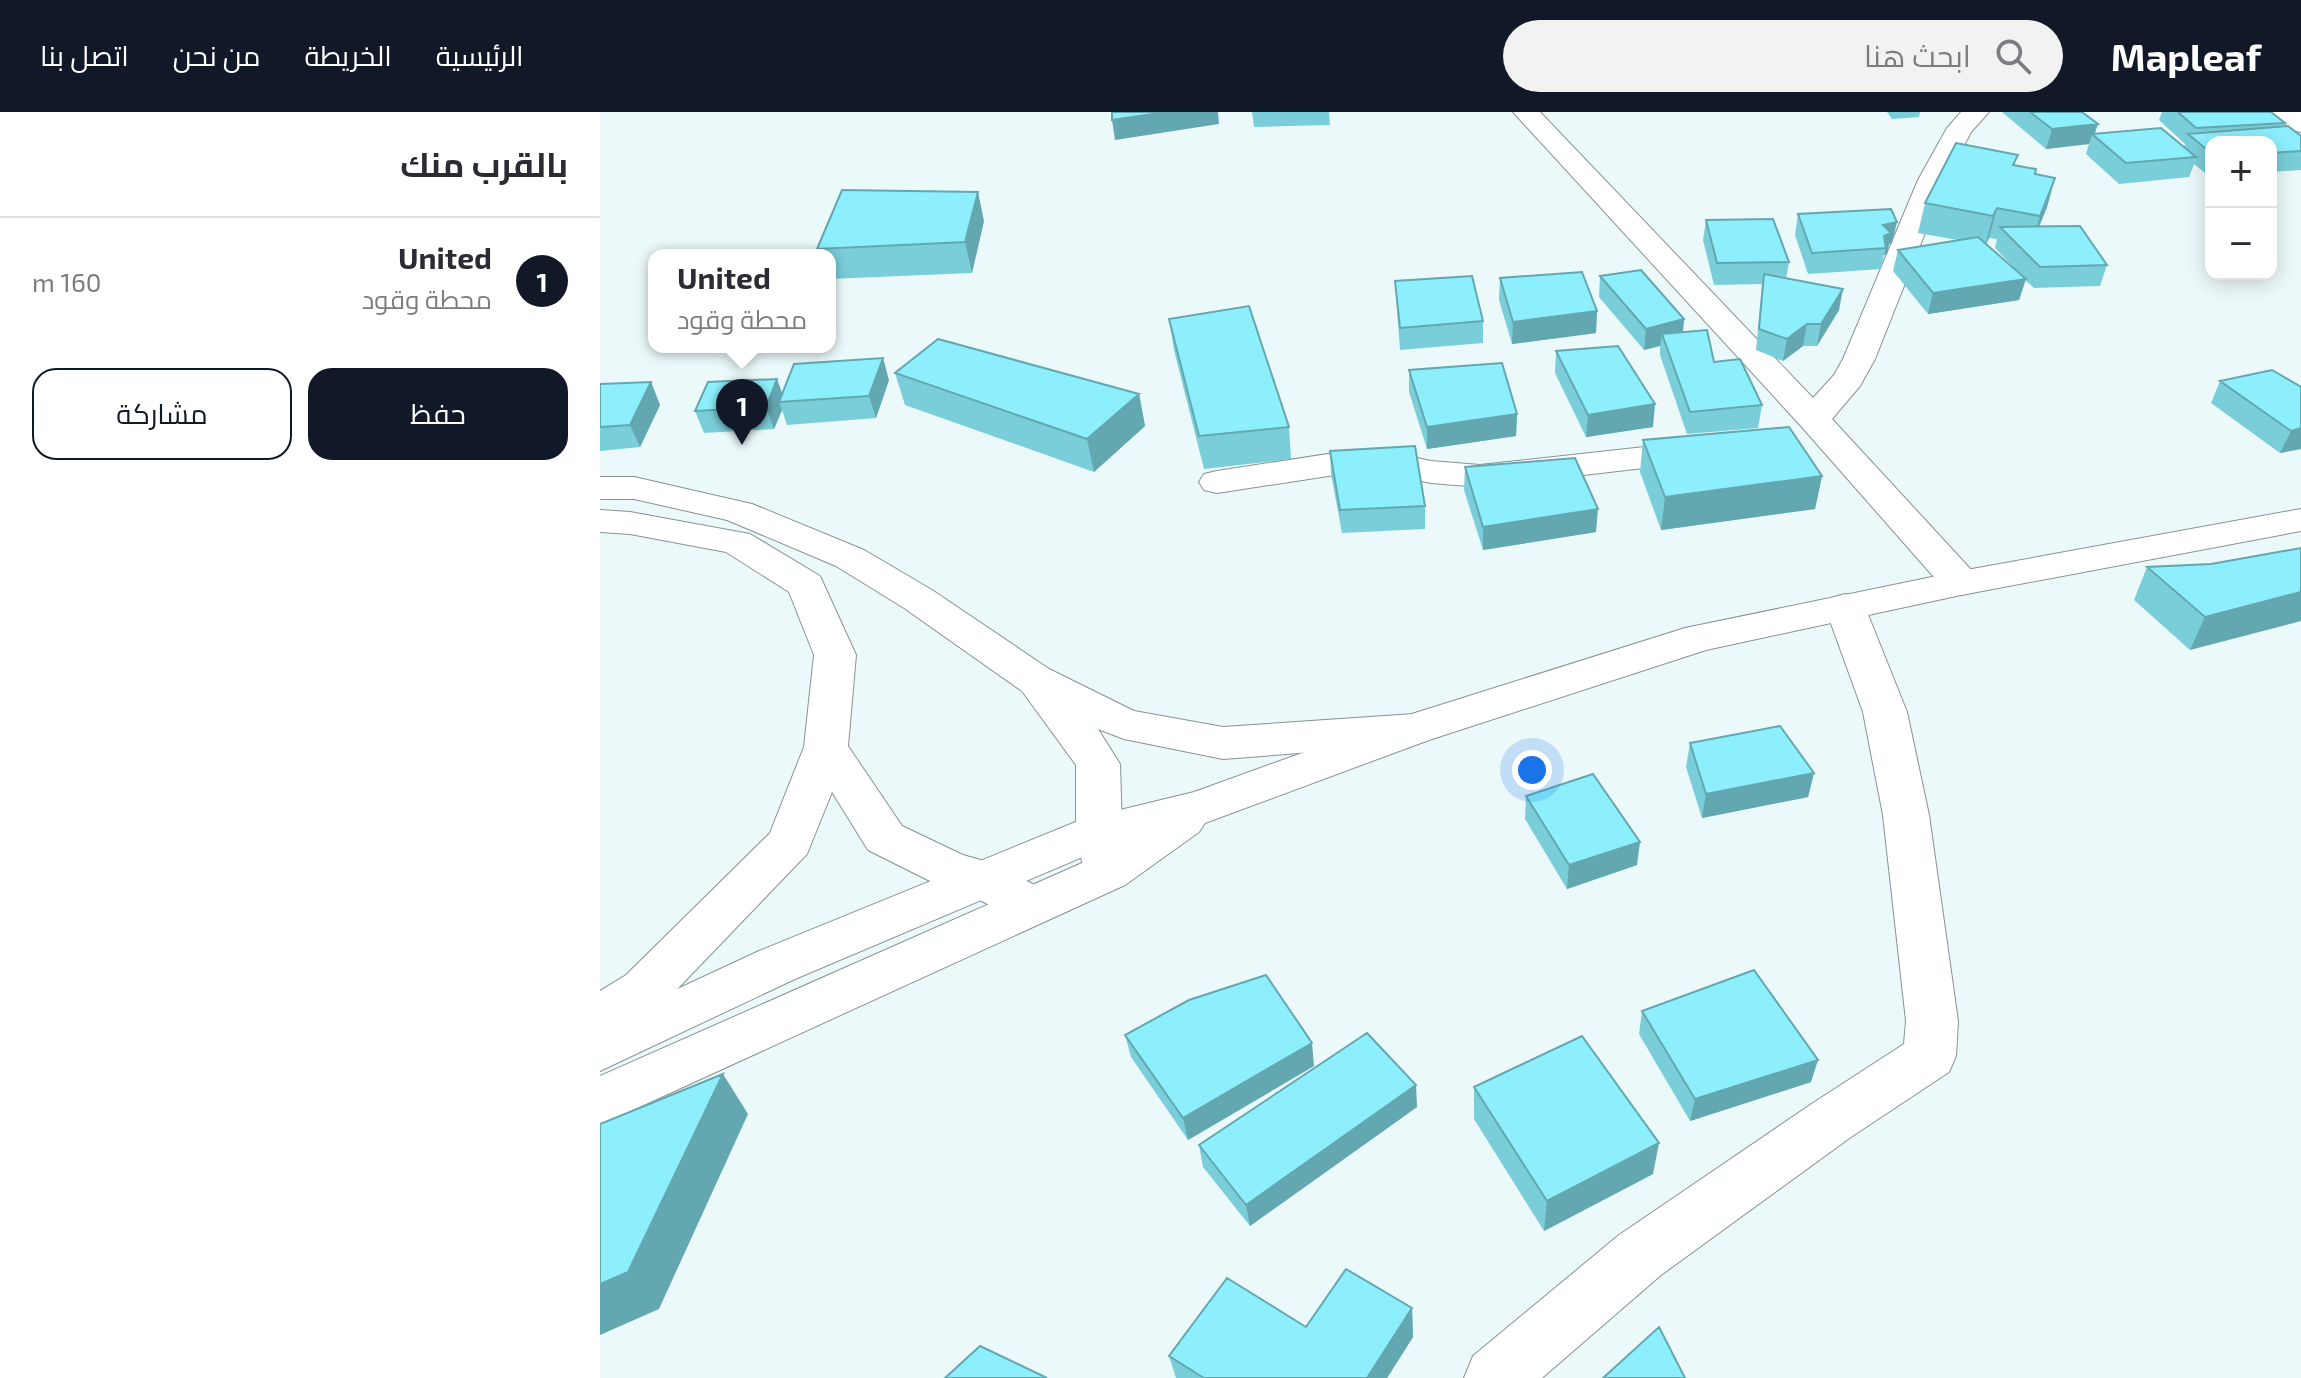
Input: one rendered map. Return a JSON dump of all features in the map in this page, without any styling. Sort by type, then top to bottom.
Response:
[{"type":"main road","points":[[1526,112],[1821,427],[1961,583]]},
{"type":"main road","points":[[2285,112],[2301,124]]},
{"type":"main road","points":[[1781,441],[1821,427],[1859,359],[1932,180],[1967,115]]},
{"type":"main road","points":[[1217,482],[1354,461],[1380,461],[1431,472],[1480,476],[1733,447]]},
{"type":"main road","points":[[600,488],[634,488],[739,512],[850,558],[918,599],[1034,679],[1124,724],[1223,743],[1414,729]]},
{"type":"main road","points":[[600,1101],[1032,906],[1104,852],[1201,807],[1414,729],[1699,638],[1961,583],[2301,520]]},
{"type":"main road","points":[[600,521],[737,542],[806,585],[835,655],[826,747],[790,842],[644,990],[600,1018]]},
{"type":"main road","points":[[1495,1378],[1640,1255],[1832,1120],[1930,1056],[1932,1021],[1906,815],[1885,712],[1845,607]]},
{"type":"main road","points":[[1034,679],[1072,724],[1098,764],[1104,852]]},
{"type":"main road","points":[[826,747],[885,838],[951,870],[981,878],[1032,906]]},
{"type":"main road","points":[[600,1049],[777,965],[981,878],[1104,852]]},
{"type":"building","points":[[1112,112],[1166,112],[1112,120]]},
{"type":"building","points":[[2030,112],[2082,112],[2098,124],[2052,129]]},
{"type":"building","points":[[2178,112],[2271,112],[2285,123],[2196,128]]},
{"type":"building","points":[[2288,126],[2301,136],[2301,151],[2277,153],[2277,136],[2205,136],[2205,148],[2188,134]]},
{"type":"building","points":[[2161,128],[2196,157],[2126,163],[2092,134]]},
{"type":"building","points":[[1956,143],[2018,155],[2013,165],[2036,169],[2035,174],[2055,178],[2040,216],[1997,208],[1993,216],[1925,203]]},
{"type":"building","points":[[842,190],[978,192],[965,242],[817,249]]},
{"type":"building","points":[[1891,209],[1897,222],[1883,225],[1891,233],[1884,236],[1886,248],[1812,253],[1798,214]]},
{"type":"building","points":[[1773,219],[1789,262],[1717,263],[1706,220]]},
{"type":"building","points":[[2080,226],[2107,265],[2040,267],[2000,227]]},
{"type":"building","points":[[1978,237],[2026,279],[1933,293],[1898,250]]},
{"type":"building","points":[[1641,270],[1684,319],[1646,329],[1600,276]]},
{"type":"building","points":[[1582,272],[1597,311],[1513,322],[1500,278]]},
{"type":"building","points":[[1764,274],[1843,289],[1821,324],[1807,324],[1787,339],[1759,329]]},
{"type":"building","points":[[1472,276],[1483,321],[1400,328],[1395,281]]},
{"type":"building","points":[[1249,306],[1289,427],[1199,436],[1169,319]]},
{"type":"building","points":[[1707,330],[1714,362],[1740,359],[1762,405],[1690,412],[1662,334]]},
{"type":"building","points":[[938,339],[1139,394],[1087,439],[895,373]]},
{"type":"building","points":[[1618,346],[1655,404],[1588,415],[1556,351]]},
{"type":"building","points":[[883,358],[869,396],[779,402],[794,364]]},
{"type":"building","points":[[1502,363],[1517,414],[1427,427],[1409,370]]},
{"type":"building","points":[[2272,370],[2301,387],[2301,428],[2291,431],[2220,381]]},
{"type":"building","points":[[777,379],[766,407],[695,411],[708,382]]},
{"type":"building","points":[[651,382],[630,425],[600,427],[600,384]]},
{"type":"building","points":[[1789,427],[1822,476],[1665,497],[1643,440]]},
{"type":"building","points":[[1415,446],[1425,506],[1340,510],[1330,451]]},
{"type":"building","points":[[1575,458],[1598,509],[1483,527],[1465,467]]},
{"type":"building","points":[[2301,548],[2301,592],[2205,617],[2147,567],[2211,564]]},
{"type":"building","points":[[1780,726],[1814,773],[1706,794],[1690,743]]},
{"type":"building","points":[[1593,774],[1640,842],[1569,865],[1526,796]]},
{"type":"building","points":[[1754,970],[1818,1060],[1695,1099],[1642,1011]]},
{"type":"building","points":[[1266,975],[1312,1043],[1183,1118],[1125,1035],[1189,1000]]},
{"type":"building","points":[[1367,1033],[1416,1085],[1246,1205],[1199,1145]]},
{"type":"building","points":[[1582,1036],[1659,1143],[1547,1201],[1474,1087]]},
{"type":"building","points":[[723,1074],[628,1272],[600,1284],[600,1124]]},
{"type":"building","points":[[1346,1269],[1412,1308],[1367,1378],[1204,1378],[1169,1356],[1227,1278],[1306,1327]]},
{"type":"building","points":[[1659,1327],[1685,1378],[1603,1378]]},
{"type":"building","points":[[980,1346],[1047,1378],[945,1378]]},
{"type":"place","name":"United","points":[[742,445]]}]
